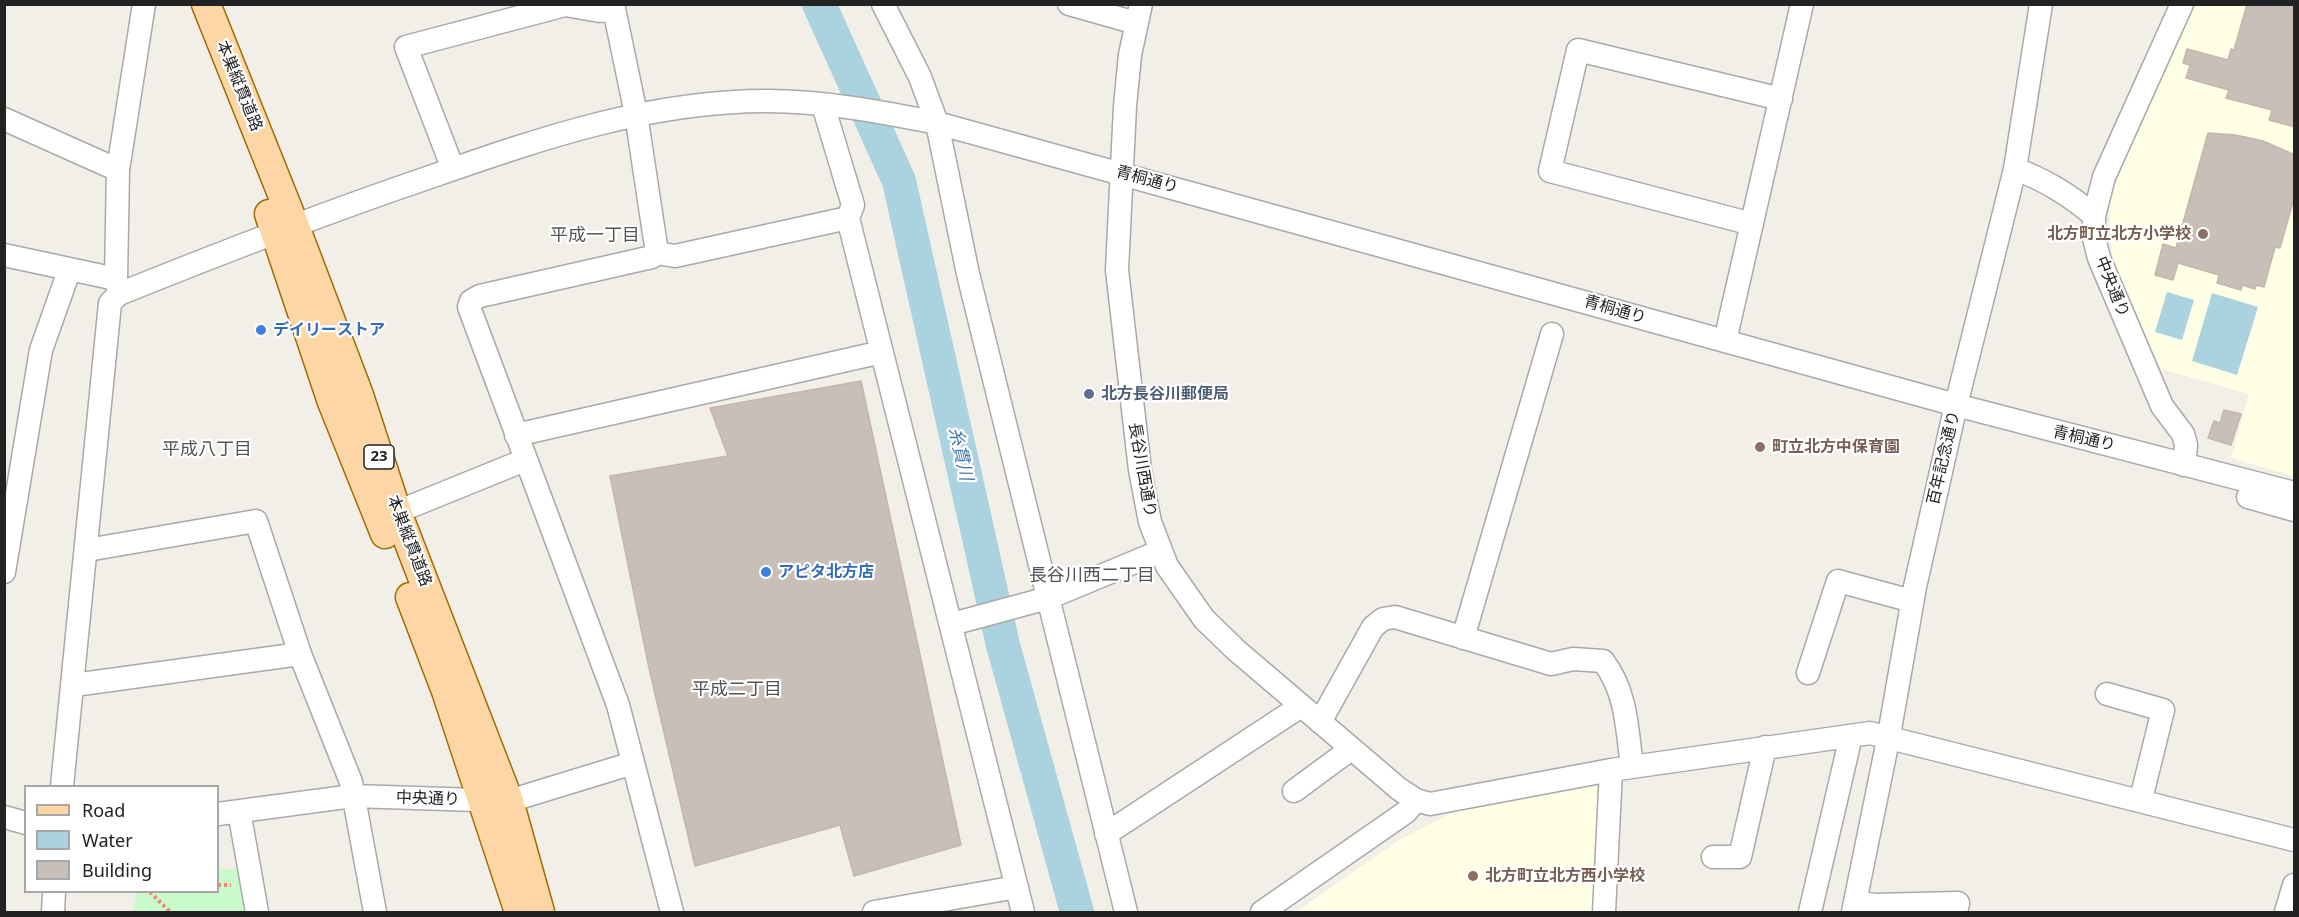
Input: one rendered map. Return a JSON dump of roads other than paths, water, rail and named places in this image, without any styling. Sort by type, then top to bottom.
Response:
[{"type":"main road","name":"本巣縦貫道路","points":[[188,4],[359,395],[396,512],[496,801],[540,912]]},
{"type":"main road","name":"本巣縦貫道路","points":[[206,4],[285,227],[333,402],[446,691],[496,801],[519,912]]},
{"type":"street","points":[[62,785],[74,685],[108,313],[118,287],[118,170],[144,4]]},
{"type":"street","points":[[882,4],[920,77],[937,123],[968,274],[1044,599],[1126,912]]},
{"type":"street","points":[[1069,4],[1139,14]]},
{"type":"street","points":[[1725,341],[1803,4]]},
{"type":"street","name":"百年記念通り","points":[[1854,907],[1889,735],[1912,602],[1956,405],[2015,169],[2041,4]]},
{"type":"street","name":"中央通り","points":[[2182,4],[2104,177],[2094,216],[2094,238],[2099,258],[2162,406],[2183,434],[2186,445],[2184,465]]},
{"type":"street","points":[[453,169],[406,47],[565,5],[600,11],[614,7],[636,114],[657,253]]},
{"type":"street","name":"長谷川西通り","points":[[1139,14],[1128,75],[1120,172],[1117,270],[1120,315],[1140,470],[1150,522],[1181,589],[1204,619],[1236,650],[1351,749],[1399,789],[1416,800]]},
{"type":"street","points":[[1752,224],[1550,171],[1578,50],[1781,99]]},
{"type":"street","name":"青桐通り","points":[[118,287],[285,227],[579,127],[636,114],[683,107],[767,101],[823,105],[937,123],[1956,405],[2295,493]]},
{"type":"street","points":[[823,105],[853,206],[848,218],[882,352],[957,623],[1023,912]]},
{"type":"street","points":[[4,119],[118,170]]},
{"type":"street","points":[[2015,169],[2029,174],[2084,207],[2094,216]]},
{"type":"street","points":[[672,912],[618,705],[470,311],[471,301],[480,296],[652,257],[657,253],[675,256],[848,218]]},
{"type":"street","points":[[4,255],[69,271],[118,287]]},
{"type":"street","points":[[4,572],[41,351],[69,271]]},
{"type":"street","points":[[1463,638],[1552,334]]},
{"type":"street","points":[[516,435],[882,352]]},
{"type":"street","points":[[2104,445],[2119,457],[2295,510]]},
{"type":"street","points":[[396,512],[525,460]]},
{"type":"street","points":[[87,550],[256,521],[300,654],[351,782],[375,912]]},
{"type":"street","points":[[957,623],[1044,599],[1161,550]]},
{"type":"street","points":[[1808,673],[1838,581],[1912,602]]},
{"type":"street","points":[[1320,722],[1373,627],[1383,620],[1395,617],[1551,664],[1573,658],[1603,662],[1616,677],[1622,695],[1622,769],[1604,912]]},
{"type":"street","points":[[74,685],[300,654]]},
{"type":"street","points":[[2107,694],[2163,710],[2141,799]]},
{"type":"street","points":[[1106,834],[1301,706]]},
{"type":"street","points":[[1262,912],[1406,812],[1416,800],[1430,804],[1622,769],[1870,732],[2141,799],[2295,840]]},
{"type":"street","points":[[1810,912],[1851,736]]},
{"type":"street","points":[[1713,857],[1740,857],[1765,747]]},
{"type":"street","points":[[1294,791],[1351,749]]},
{"type":"street","name":"中央通り","points":[[228,812],[353,796],[496,801],[633,764]]},
{"type":"street","points":[[228,812],[257,912]]},
{"type":"street","points":[[4,817],[24,822]]},
{"type":"street","points":[[2286,912],[2295,885]]},
{"type":"street","points":[[874,912],[1017,887]]},
{"type":"street","points":[[53,912],[54,893]]},
{"type":"street","points":[[1854,907],[1958,903],[1956,912]]},
{"type":"water","points":[[2167,292],[2194,300],[2182,340],[2155,332]]},
{"type":"water","points":[[2212,293],[2258,307],[2237,375],[2192,361]]},
{"type":"waterway","name":"糸貫川","points":[[819,4],[899,181],[1003,645],[1077,912]]},
{"type":"place","name":"北方町立北方小学校","points":[[2203,234]]},
{"type":"place","name":"デイリーストア","points":[[261,330]]},
{"type":"place","name":"北方長谷川郵便局","points":[[1089,394]]},
{"type":"place","name":"町立北方中保育園","points":[[1760,447]]},
{"type":"place","name":"アピタ北方店","points":[[766,572]]},
{"type":"place","name":"北方町立北方西小学校","points":[[1473,876]]},
{"type":"district","name":"平成一丁目","points":[[595,236]]},
{"type":"district","name":"平成八丁目","points":[[207,450]]},
{"type":"district","name":"長谷川西二丁目","points":[[1092,576]]},
{"type":"district","name":"平成二丁目","points":[[737,690]]}]
